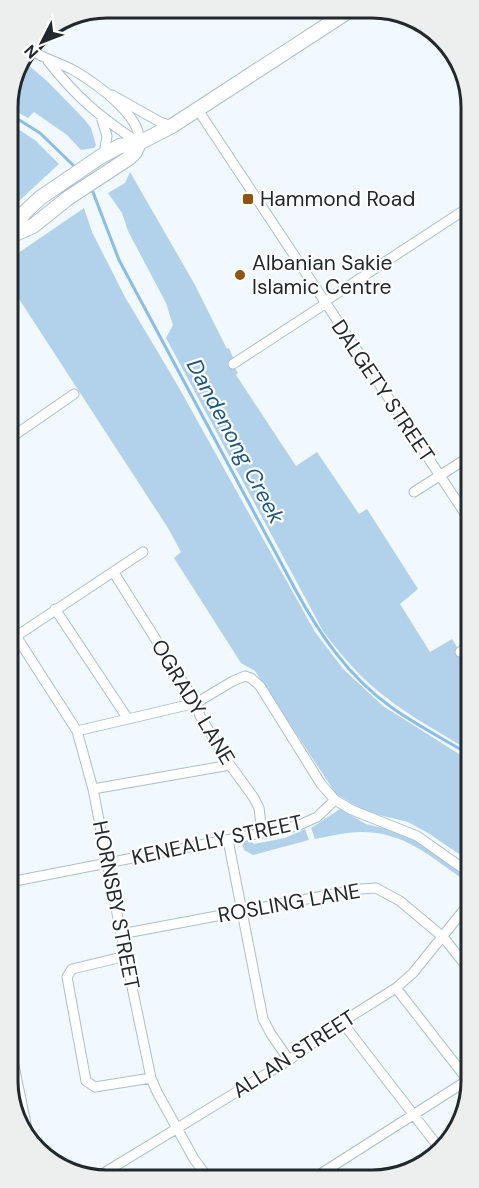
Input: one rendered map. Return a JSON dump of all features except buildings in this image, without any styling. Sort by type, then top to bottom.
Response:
[{"type":"main road","points":[[18,222],[25,212],[58,185],[102,156],[122,145],[139,143],[172,126],[338,18]]},
{"type":"main road","points":[[18,232],[33,226],[68,198],[131,156],[139,143]]},
{"type":"street","points":[[36,53],[48,61],[73,70],[160,122],[172,126]]},
{"type":"street","points":[[48,61],[63,80],[100,117],[139,143]]},
{"type":"street","points":[[100,88],[127,113],[139,134],[139,143]]},
{"type":"street","name":"DALGETY STREET","points":[[198,110],[461,508]]},
{"type":"street","points":[[100,117],[107,133],[102,156]]},
{"type":"street","points":[[233,364],[461,212]]},
{"type":"street","points":[[18,433],[75,394]]},
{"type":"street","points":[[414,492],[461,462]]},
{"type":"street","points":[[18,636],[143,552]]},
{"type":"street","name":"OGRADY LANE","points":[[114,573],[196,703],[200,716],[230,765],[259,808],[262,833]]},
{"type":"street","points":[[56,609],[128,719]]},
{"type":"street","name":"HORNSBY STREET","points":[[18,646],[77,731],[93,789],[151,1078],[156,1092],[202,1170]]},
{"type":"street","points":[[77,731],[196,703],[233,681],[245,676],[251,678],[260,686],[321,784],[335,800],[352,810],[417,836],[461,867]]},
{"type":"street","points":[[93,789],[230,765]]},
{"type":"street","name":"KENEALLY STREET","points":[[18,880],[306,824],[318,817],[335,800]]},
{"type":"street","points":[[228,840],[264,1019],[271,1034],[289,1060]]},
{"type":"street","name":"ROSLING LANE","points":[[121,934],[360,889],[376,888],[400,902],[443,937],[461,960]]},
{"type":"street","name":"ALLAN STREET","points":[[109,1170],[289,1060],[342,1022],[396,988],[413,973],[461,914]]},
{"type":"street","points":[[126,956],[72,969],[67,977],[86,1081],[95,1087],[151,1078]]},
{"type":"street","points":[[396,988],[461,1070]]},
{"type":"street","points":[[342,1022],[436,1143]]},
{"type":"street","points":[[326,1170],[461,1086]]},
{"type":"shaded area","points":[[28,65],[84,119],[91,128],[96,145],[94,148],[81,150],[67,135],[34,112],[28,118],[18,112],[18,101]]},
{"type":"shaded area","points":[[18,129],[36,141],[59,164],[18,202]]},
{"type":"shaded area","points":[[130,172],[195,285],[227,349],[229,348],[234,360],[231,362],[238,373],[236,375],[296,466],[317,452],[359,514],[367,509],[418,589],[400,604],[430,652],[452,639],[461,653],[461,746],[384,696],[366,681],[323,631],[166,338],[173,325],[166,303],[128,231],[122,213],[108,193],[125,183]]},
{"type":"shaded area","points":[[84,208],[92,232],[125,297],[178,386],[315,632],[344,670],[383,706],[461,755],[461,855],[408,822],[367,812],[336,794],[255,671],[241,663],[174,558],[181,552],[168,528],[18,297],[18,253]]},
{"type":"shaded area","points":[[340,809],[366,824],[415,839],[461,871],[461,878],[428,854],[390,836],[355,832],[315,839],[311,828]]},
{"type":"shaded area","points":[[305,829],[309,840],[253,855],[244,850],[242,843],[249,840],[254,844],[285,838]]},
{"type":"waterway","name":"Dandenong Creek","points":[[18,119],[40,133],[76,168]]},
{"type":"waterway","name":"Dandenong Creek","points":[[91,187],[119,260],[314,622],[336,654],[361,682],[410,720],[461,750]]},
{"type":"place","name":"Hammond Road","points":[[248,199]]},
{"type":"place","name":"Albanian Sakie Islamic Centre","points":[[240,275]]}]
